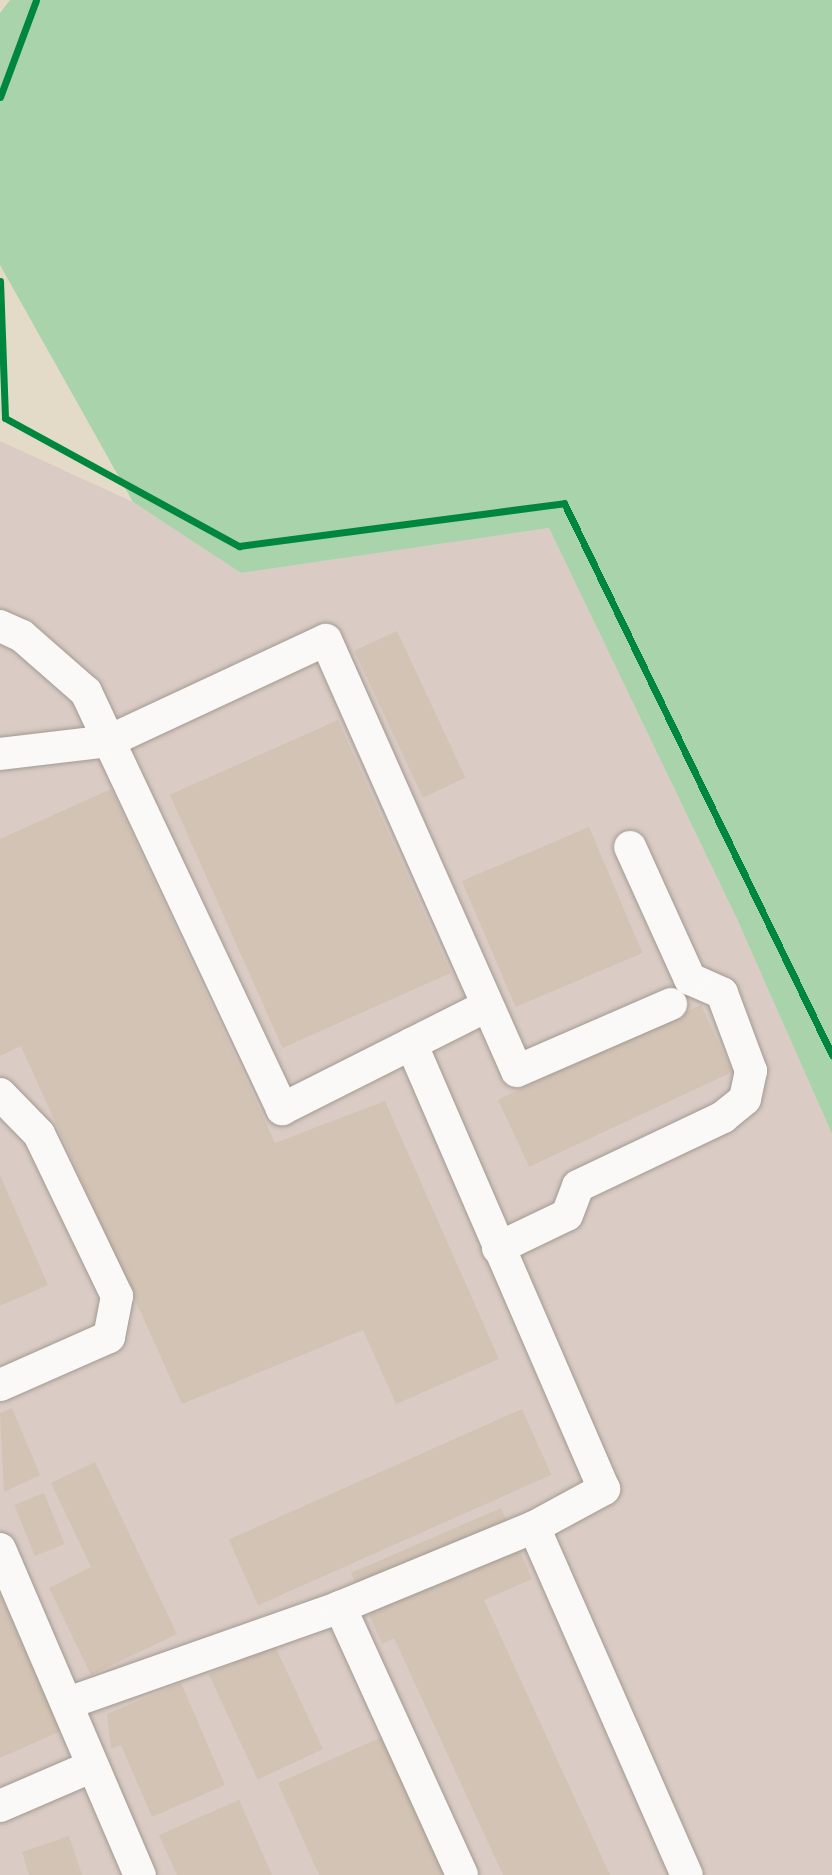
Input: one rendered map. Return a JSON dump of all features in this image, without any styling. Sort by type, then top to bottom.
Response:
[{"type":"lane","points":[[0,626],[22,636],[86,692],[282,1109],[485,1007]]},
{"type":"lane","points":[[0,754],[108,741],[326,640],[485,1007],[517,1071],[671,1004]]},
{"type":"lane","points":[[498,1248],[567,1215],[578,1186],[723,1117],[746,1099],[751,1071],[722,993],[690,979],[630,847]]},
{"type":"lane","points":[[68,1703],[341,1607],[534,1527],[604,1489],[411,1044]]},
{"type":"lane","points":[[0,1094],[38,1134],[117,1296],[109,1337],[0,1385]]},
{"type":"lane","points":[[534,1527],[687,1875]]},
{"type":"lane","points":[[0,1549],[140,1875]]},
{"type":"lane","points":[[341,1607],[462,1875]]},
{"type":"lane","points":[[0,1806],[93,1766]]},
{"type":"shaded area","points":[[0,441],[133,502],[241,573],[549,528],[738,921],[832,1134],[832,1875],[0,1875]]},
{"type":"green space","points":[[10,0],[832,0],[832,1134],[738,921],[549,528],[241,573],[133,502],[0,265],[0,13]]},
{"type":"building","points":[[397,631],[465,778],[423,798],[354,651]]},
{"type":"building","points":[[338,720],[451,973],[283,1048],[170,795]]},
{"type":"building","points":[[111,789],[275,1143],[385,1101],[499,1359],[396,1404],[363,1330],[182,1404],[21,1046],[0,1056],[0,839]]},
{"type":"building","points":[[589,827],[643,953],[516,1007],[462,881]]},
{"type":"building","points":[[701,1005],[732,1072],[529,1167],[498,1100]]},
{"type":"building","points":[[0,1175],[48,1285],[0,1306]]},
{"type":"building","points":[[12,1408],[40,1475],[4,1492],[0,1413]]},
{"type":"building","points":[[522,1409],[551,1475],[258,1605],[229,1540]]},
{"type":"building","points":[[95,1462],[177,1634],[91,1675],[49,1588],[91,1567],[51,1483]]},
{"type":"building","points":[[44,1493],[65,1544],[35,1556],[14,1505]]},
{"type":"building","points":[[501,1508],[532,1579],[484,1600],[610,1875],[503,1875],[394,1638],[382,1644],[351,1573]]},
{"type":"building","points":[[0,1594],[61,1731],[0,1758]]},
{"type":"building","points":[[274,1644],[323,1749],[258,1780],[209,1674]]},
{"type":"building","points":[[181,1683],[225,1785],[152,1817],[121,1745],[111,1749],[107,1714]]},
{"type":"building","points":[[384,1736],[446,1875],[319,1875],[278,1783]]},
{"type":"building","points":[[239,1800],[272,1875],[177,1875],[159,1835]]},
{"type":"building","points":[[69,1836],[82,1875],[29,1875],[22,1852]]},
{"type":"cycle path","points":[[0,97],[36,0]]},
{"type":"cycle path","points":[[0,281],[5,418],[239,546],[564,503],[832,1055]]}]
